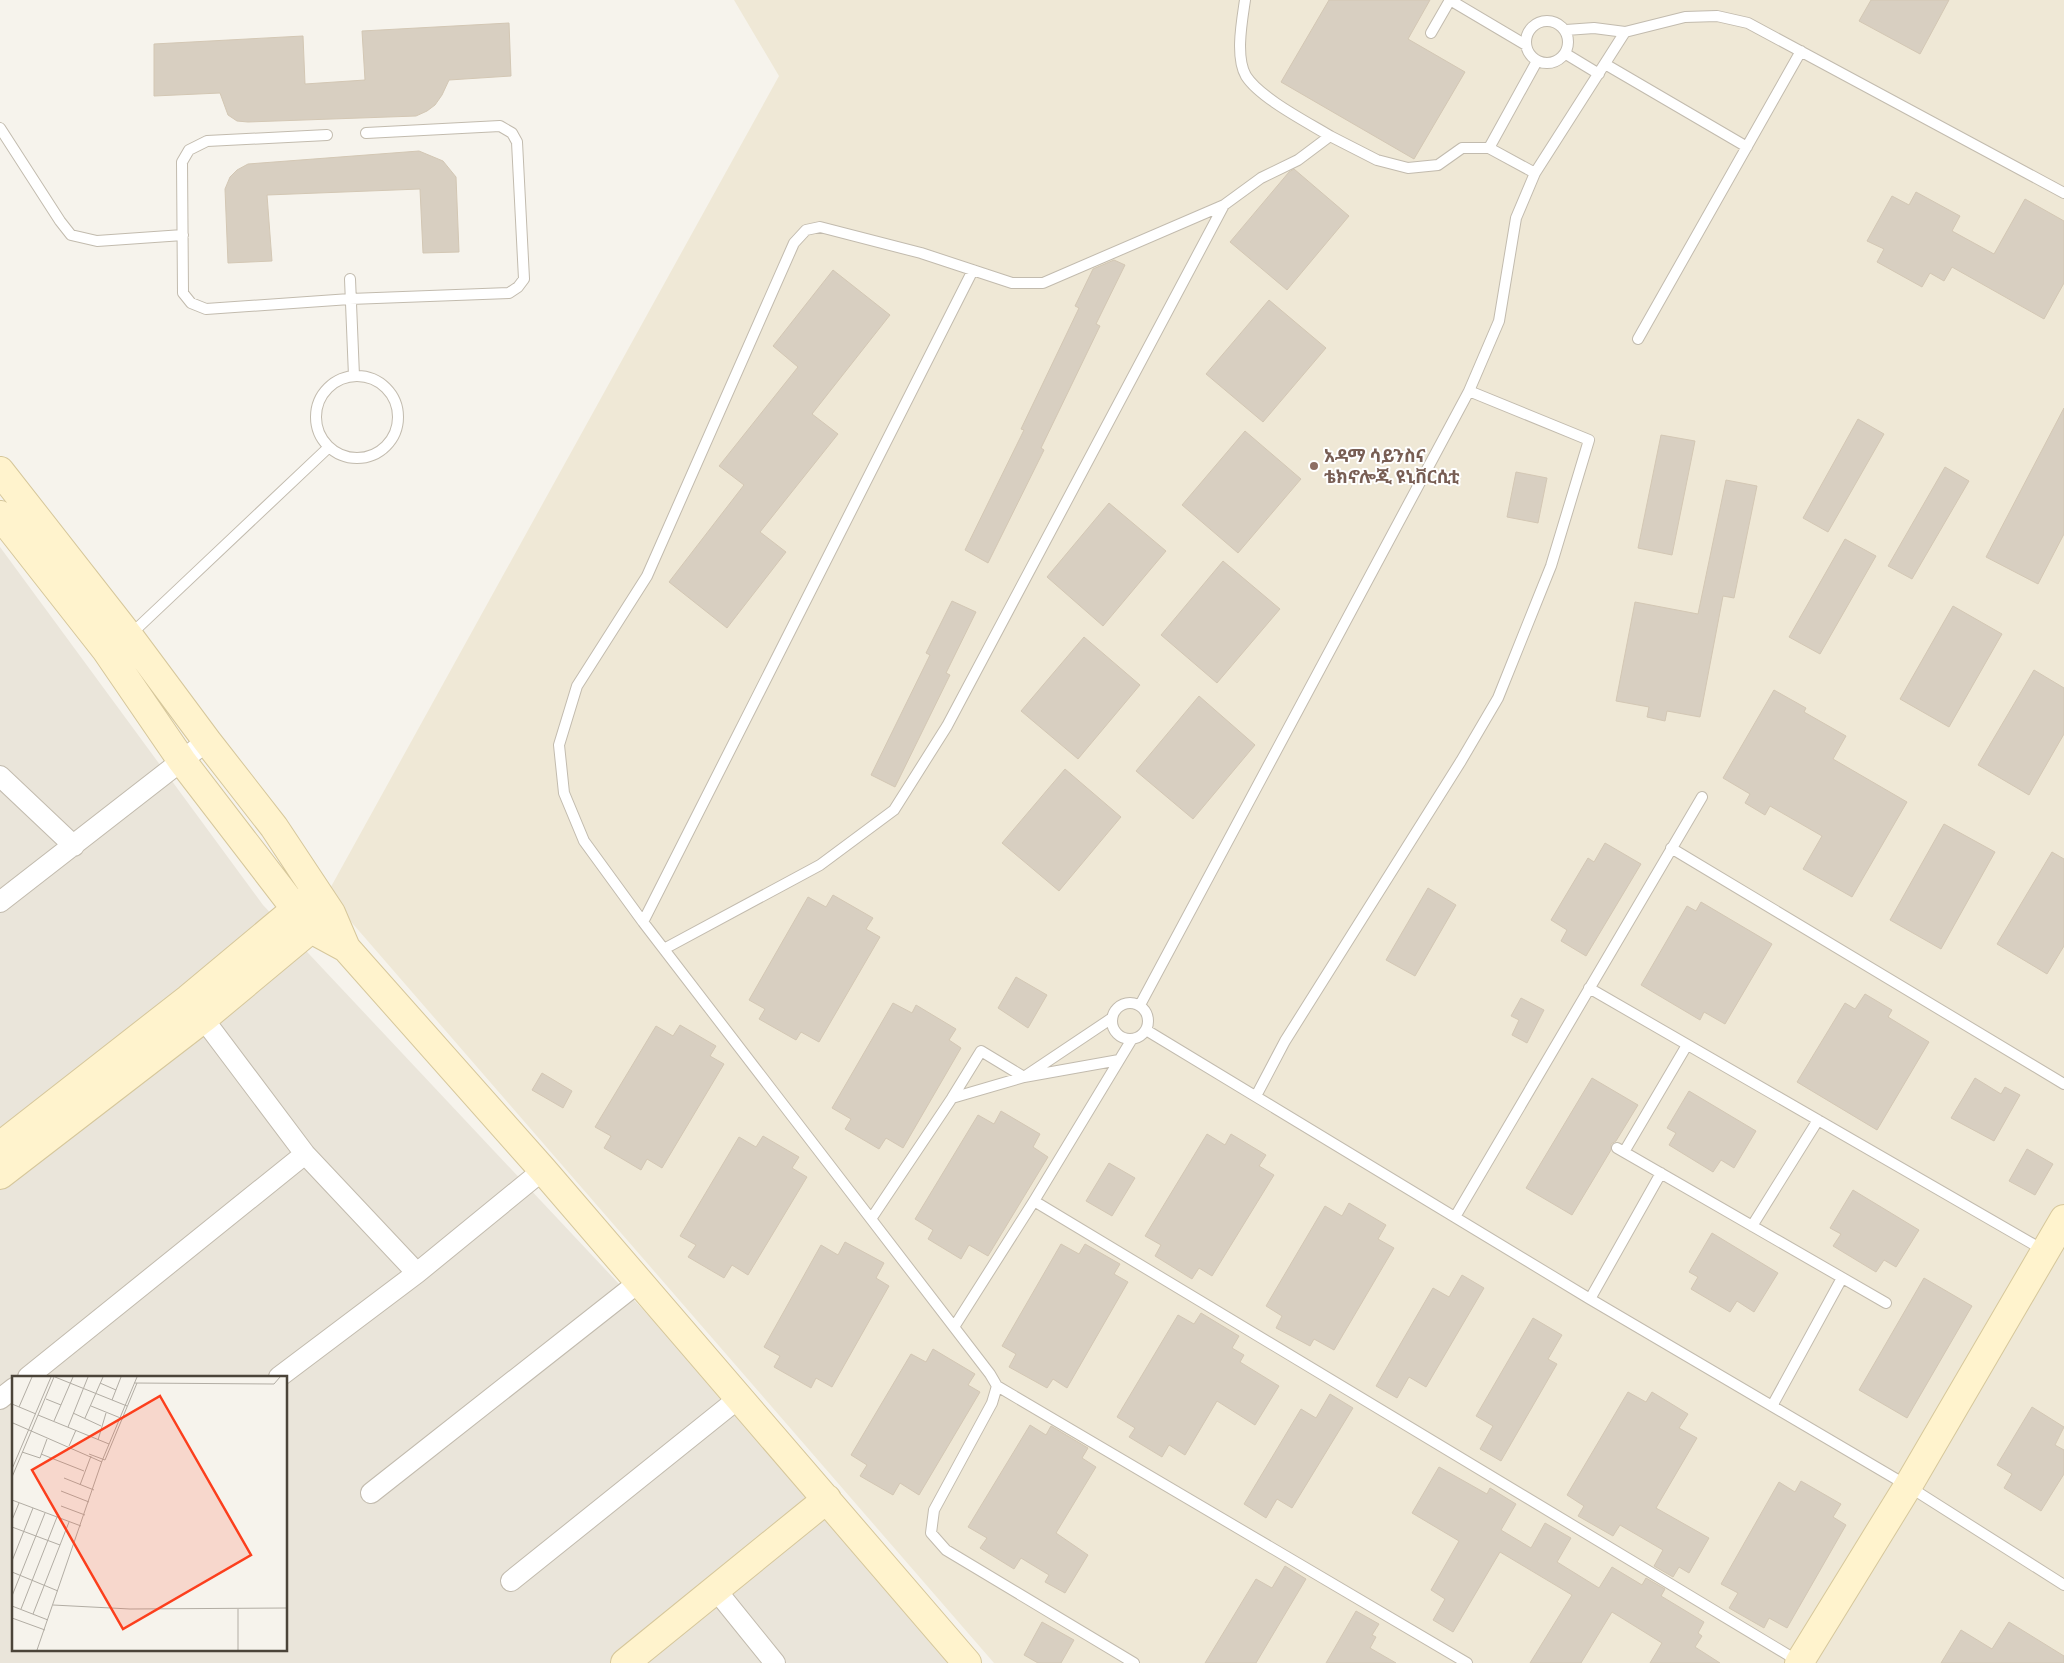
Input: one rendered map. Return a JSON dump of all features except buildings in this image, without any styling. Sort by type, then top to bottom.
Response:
[{"type":"street","points":[[4,483],[118,643],[182,761],[543,1170],[967,1663]]},
{"type":"street","points":[[0,515],[207,741],[274,827],[313,911]]},
{"type":"street","points":[[0,902],[207,741]]},
{"type":"street","points":[[0,776],[74,846]]},
{"type":"street","points":[[0,1175],[313,911]]},
{"type":"street","points":[[0,1146],[196,1009]]},
{"type":"street","points":[[196,1009],[305,1154],[417,1272]]},
{"type":"street","points":[[29,1376],[305,1154]]},
{"type":"street","points":[[280,1376],[417,1272],[543,1170]]},
{"type":"street","points":[[1800,1663],[2058,1235]]},
{"type":"street","points":[[371,1493],[639,1282]]},
{"type":"street","points":[[0,1399],[12,1390]]},
{"type":"street","points":[[512,1581],[739,1398]]},
{"type":"street","points":[[625,1663],[827,1500]]},
{"type":"street","points":[[716,1590],[775,1663]]},
{"type":"lane","points":[[1245,0],[1240,52],[1246,75],[1261,92],[1330,136],[1377,160],[1408,168],[1438,165],[1462,148],[1489,148],[1535,173]]},
{"type":"lane","points":[[1431,33],[1450,0],[1526,45]]},
{"type":"lane","points":[[1566,30],[1594,28],[1625,32],[1684,17],[1718,16],[1748,23],[2064,193]]},
{"type":"lane","points":[[1544,20],[1552,21],[1560,24],[1566,30],[1569,46],[1566,54],[1559,60],[1551,64],[1537,61],[1529,53],[1526,45],[1530,29],[1536,23],[1544,20]]},
{"type":"lane","points":[[1140,1005],[1469,391],[1499,321],[1516,218],[1535,173],[1625,32]]},
{"type":"lane","points":[[1638,339],[1801,51]]},
{"type":"lane","points":[[1566,54],[1599,74]]},
{"type":"lane","points":[[1489,148],[1537,61]]},
{"type":"lane","points":[[1605,64],[1746,148]]},
{"type":"lane","points":[[328,135],[207,141],[189,150],[182,162],[183,293],[191,303],[206,309],[508,292],[518,287],[524,279],[517,142],[512,133],[500,126],[366,133]]},
{"type":"lane","points":[[0,128],[71,235],[96,241],[183,235]]},
{"type":"lane","points":[[1330,136],[1298,160],[1261,178],[1224,205],[1043,283],[1012,283],[921,253],[820,227],[806,230],[794,243],[647,576],[577,686],[559,745],[564,793],[584,841],[643,922],[872,1219],[990,1374],[997,1386],[1467,1663]]},
{"type":"lane","points":[[664,949],[820,865],[894,810],[947,726],[1224,205]]},
{"type":"lane","points":[[643,922],[973,270]]},
{"type":"lane","points":[[350,279],[354,376]]},
{"type":"lane","points":[[354,376],[366,376],[377,381],[394,397],[398,408],[399,420],[391,442],[383,450],[372,456],[349,458],[338,454],[328,447],[321,438],[317,427],[316,415],[324,393],[332,384],[354,376]]},
{"type":"lane","points":[[1256,1096],[1285,1041],[1461,761],[1498,698],[1552,566],[1589,440],[1469,391]]},
{"type":"lane","points":[[118,643],[328,447]]},
{"type":"lane","points":[[1455,1217],[1702,797]]},
{"type":"lane","points":[[1671,848],[2064,1084]]},
{"type":"lane","points":[[1589,988],[1818,1120],[2058,1235]]},
{"type":"lane","points":[[1126,1002],[1140,1005],[1145,1009],[1149,1023],[1141,1036],[1132,1039],[1115,1032],[1112,1018],[1114,1011],[1126,1002]]},
{"type":"lane","points":[[1024,1077],[1112,1018]]},
{"type":"lane","points":[[1146,1030],[1590,1299],[1908,1486],[2064,1584]]},
{"type":"lane","points":[[954,1327],[1034,1201],[1132,1039]]},
{"type":"lane","points":[[1687,1045],[1621,1150],[1886,1303]]},
{"type":"lane","points":[[872,1219],[952,1098],[981,1050],[1024,1077]]},
{"type":"lane","points":[[952,1098],[1024,1077],[1119,1060]]},
{"type":"lane","points":[[1752,1226],[1818,1120]]},
{"type":"lane","points":[[1590,1299],[1661,1173]]},
{"type":"lane","points":[[1034,1201],[1800,1663]]},
{"type":"lane","points":[[1772,1406],[1842,1278]]},
{"type":"lane","points":[[997,1386],[992,1403],[934,1510],[931,1533],[946,1550],[1134,1663]]},
{"type":"shaded area","name":"አዳማ ሳይንስና ቴክኖሎጂ ዩኒቨርሲቲ","points":[[734,0],[2064,0],[2064,1663],[994,1663],[327,894],[779,76]]},
{"type":"shaded area","points":[[0,547],[263,905],[975,1663],[0,1663]]},
{"type":"place","name":"አዳማ ሳይንስና ቴክኖሎጂ ዩኒቨርሲቲ","points":[[1314,466]]}]
